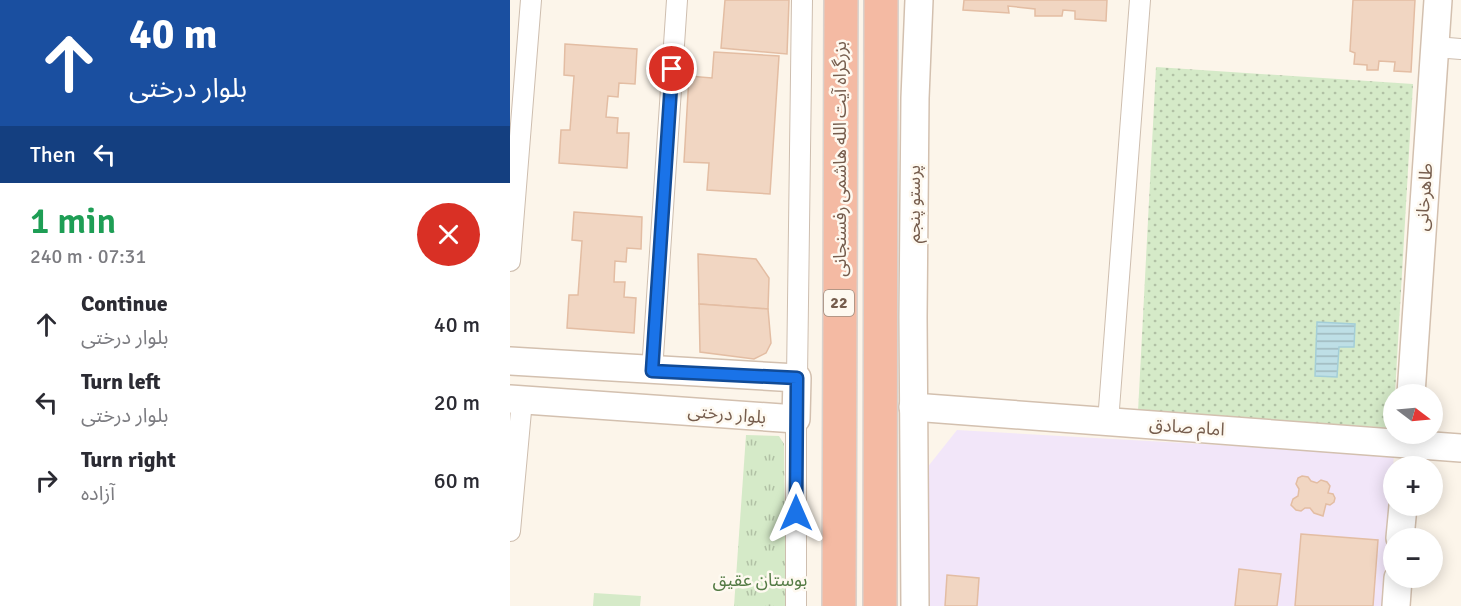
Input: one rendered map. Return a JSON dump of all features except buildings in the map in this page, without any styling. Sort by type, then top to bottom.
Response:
[{"type":"highway","name":"بزرگراه آیت الله هاشمی رفسنجانی","points":[[839,606],[841,0]]},
{"type":"highway","name":"22","points":[[880,606],[881,0]]},
{"type":"street","points":[[510,261],[513,180],[531,0]]},
{"type":"street","points":[[649,408],[677,0]]},
{"type":"street","name":"پرستو پنجم","points":[[915,606],[913,407],[915,98],[919,0]]},
{"type":"street","points":[[1108,422],[1140,0]]},
{"type":"street","name":"طاهرخانی","points":[[1411,384],[1448,48],[1438,0]]},
{"type":"street","points":[[796,606],[801,5]]},
{"type":"street","points":[[510,361],[797,378]]},
{"type":"street","points":[[510,531],[516,399]]},
{"type":"street","name":"بلوار درختی","points":[[516,399],[796,419]]},
{"type":"street","name":"امام صادق","points":[[913,407],[1407,448],[1461,448]]},
{"type":"street","points":[[1396,606],[1397,588]]},
{"type":"shaded area","points":[[957,430],[1394,455],[1383,456],[1383,516],[1389,516],[1388,528],[1383,528],[1382,606],[926,606],[926,469]]},
{"type":"green space","points":[[1156,67],[1413,84],[1396,384],[1383,384],[1383,427],[1138,412]]},
{"type":"green space","name":"بوستان عقیق","points":[[746,435],[779,436],[784,444],[786,606],[734,606]]},
{"type":"green space","points":[[594,593],[641,596],[640,606],[593,606]]},
{"type":"water","points":[[1317,322],[1355,324],[1354,347],[1339,347],[1337,377],[1315,376]]},
{"type":"route","points":[[672,69],[652,371],[797,378],[796,513]]}]
